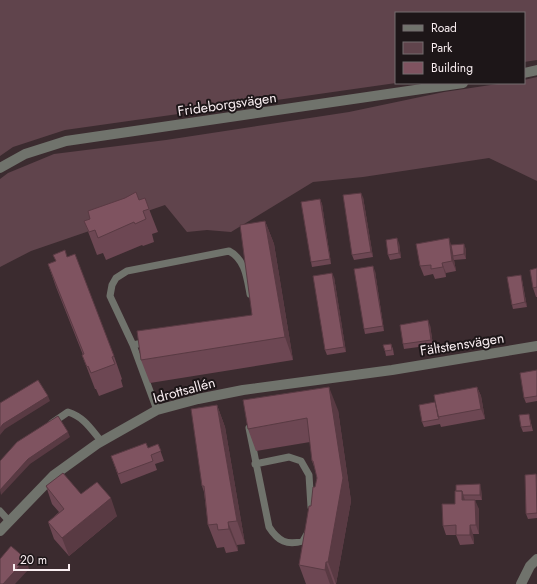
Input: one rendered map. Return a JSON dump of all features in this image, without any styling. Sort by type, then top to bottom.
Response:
[{"type":"street","points":[[525,73],[537,70]]},
{"type":"street","name":"Frideborgsvägen","points":[[0,168],[25,154],[66,141],[456,84]]},
{"type":"street","name":"Fältstensvägen","points":[[392,370],[537,346]]},
{"type":"street","name":"Idrottsallén","points":[[0,531],[54,475],[101,441],[156,410],[198,399],[244,394],[392,370]]},
{"type":"street","points":[[521,584],[530,566],[537,559]]},
{"type":"lane","points":[[156,410],[133,345],[110,296],[112,285],[116,278],[127,271],[229,252],[236,255],[242,264],[252,303]]},
{"type":"lane","points":[[133,345],[158,340]]},
{"type":"lane","points":[[43,429],[68,412],[84,419],[101,441]]},
{"type":"lane","points":[[248,420],[268,528],[276,538],[283,542],[303,541],[306,538],[309,525]]},
{"type":"lane","points":[[255,464],[289,457],[301,461],[310,475],[310,517]]},
{"type":"lane","points":[[0,511],[10,521]]},
{"type":"green space","points":[[0,0],[537,0],[537,60],[525,62],[525,12],[395,12],[395,83],[65,130],[13,147],[0,156]]},
{"type":"green space","points":[[537,77],[537,181],[489,158],[363,177],[313,182],[231,232],[207,230],[187,232],[165,205],[31,251],[0,267],[0,179],[8,173],[54,154],[166,140],[349,112],[444,92],[497,84],[525,84],[525,80]]},
{"type":"building","points":[[136,192],[139,200],[145,198],[149,209],[143,211],[146,219],[135,224],[134,222],[98,238],[95,230],[89,232],[84,221],[90,219],[88,211],[125,198]]},
{"type":"building","points":[[361,193],[371,252],[352,255],[343,195]]},
{"type":"building","points":[[320,199],[330,259],[311,262],[301,202]]},
{"type":"building","points":[[265,221],[285,337],[141,360],[137,331],[252,315],[240,225]]},
{"type":"building","points":[[397,238],[399,253],[388,255],[386,240]]},
{"type":"building","points":[[449,238],[452,261],[442,263],[443,267],[431,269],[431,265],[420,266],[416,244]]},
{"type":"building","points":[[464,244],[464,254],[453,256],[451,245]]},
{"type":"building","points":[[65,250],[67,257],[75,254],[114,356],[112,357],[115,364],[91,373],[82,355],[84,354],[48,264],[56,261],[53,255]]},
{"type":"building","points":[[373,266],[383,326],[364,329],[354,269]]},
{"type":"building","points":[[537,268],[537,287],[533,288],[530,270]]},
{"type":"building","points":[[332,273],[344,347],[325,350],[313,276]]},
{"type":"building","points":[[521,275],[525,302],[512,305],[507,277]]},
{"type":"building","points":[[428,320],[431,340],[403,344],[400,325]]},
{"type":"building","points":[[391,344],[392,350],[385,351],[383,345]]},
{"type":"building","points":[[537,370],[537,396],[524,398],[520,373]]},
{"type":"building","points":[[38,380],[48,396],[3,424],[0,428],[0,403]]},
{"type":"building","points":[[329,387],[343,478],[328,562],[326,562],[325,570],[299,565],[309,506],[311,506],[313,487],[315,487],[317,478],[312,461],[307,418],[248,429],[243,400]]},
{"type":"building","points":[[477,387],[481,409],[438,417],[434,395]]},
{"type":"building","points":[[435,402],[439,419],[422,422],[419,405]]},
{"type":"building","points":[[217,405],[237,521],[228,522],[229,529],[218,530],[217,524],[208,525],[204,486],[202,486],[191,409]]},
{"type":"building","points":[[529,414],[531,426],[521,427],[519,415]]},
{"type":"building","points":[[58,416],[68,432],[28,459],[0,490],[0,461],[17,442]]},
{"type":"building","points":[[146,443],[148,448],[158,444],[161,451],[151,455],[153,461],[118,474],[111,456]]},
{"type":"building","points":[[63,473],[81,494],[97,482],[111,498],[62,538],[48,522],[64,509],[46,486]]},
{"type":"building","points":[[536,474],[537,513],[526,514],[525,475]]},
{"type":"building","points":[[480,484],[480,495],[463,495],[462,491],[456,491],[456,485]]},
{"type":"building","points":[[455,491],[462,491],[462,500],[475,500],[476,525],[470,525],[470,535],[456,535],[456,525],[443,526],[442,504],[455,504]]},
{"type":"building","points":[[11,546],[26,559],[3,584],[0,584],[0,559]]}]
